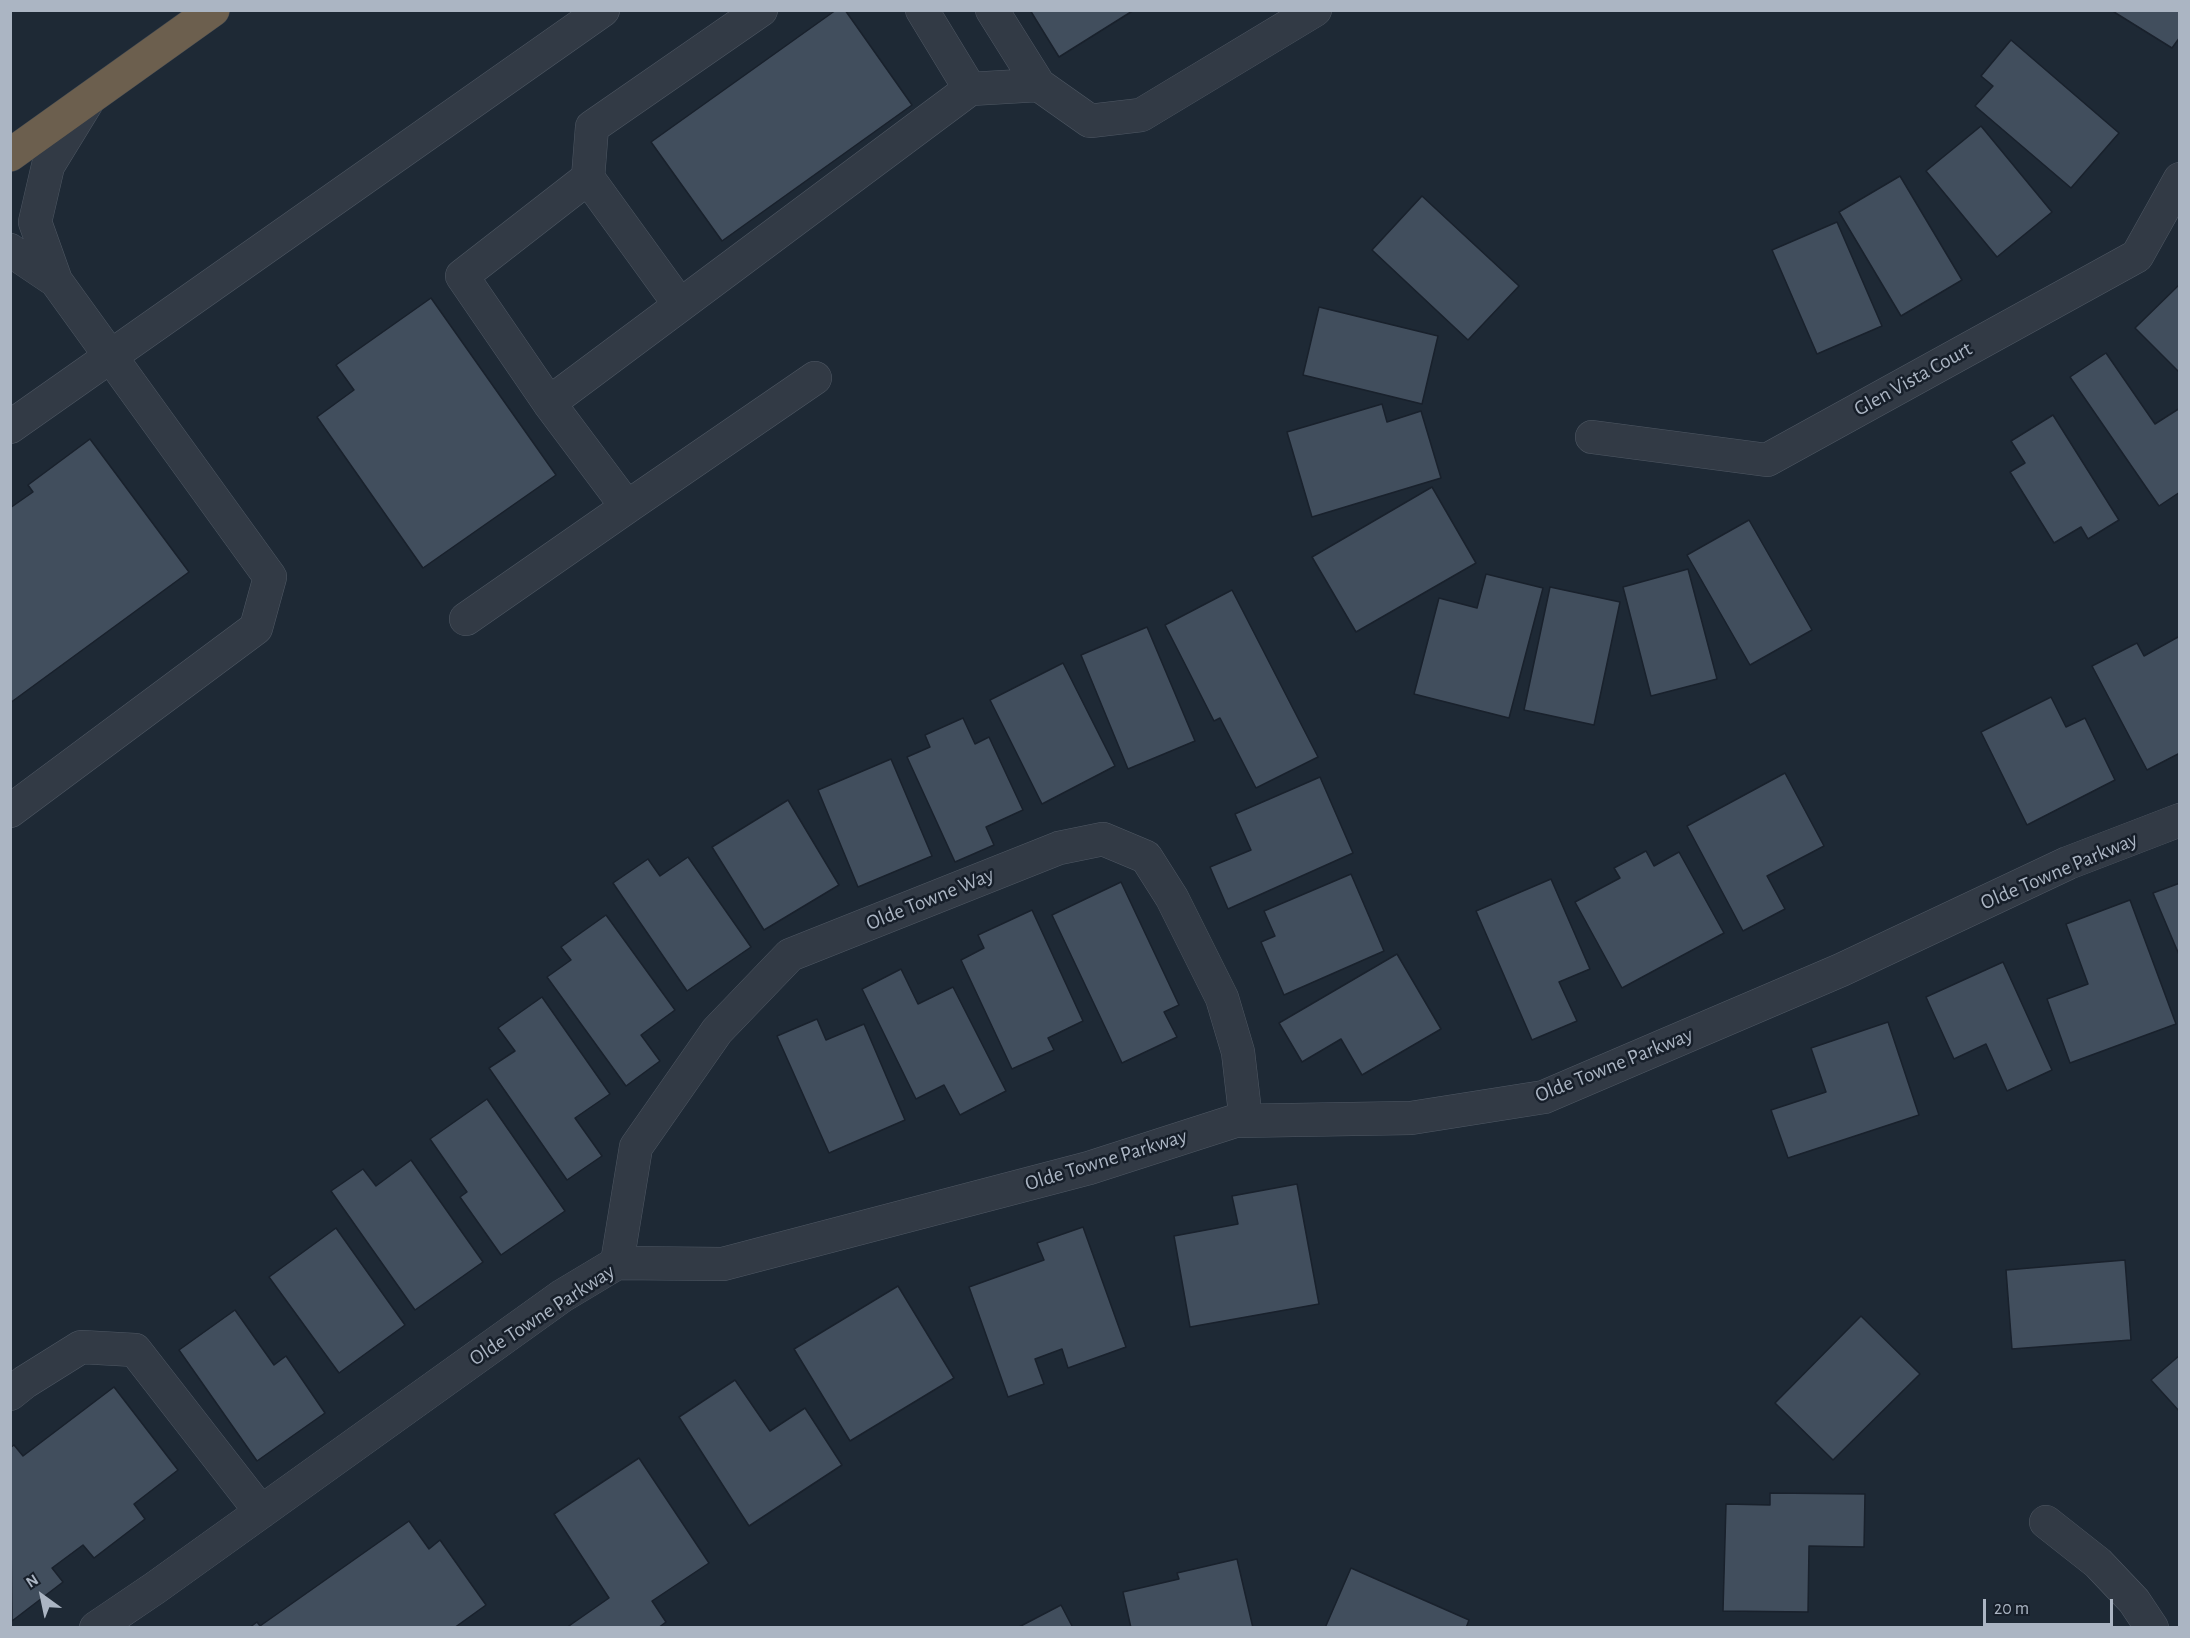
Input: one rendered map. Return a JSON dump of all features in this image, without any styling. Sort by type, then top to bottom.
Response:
[{"type":"highway","points":[[10,155],[210,14]]},
{"type":"street","points":[[10,427],[603,10]]},
{"type":"street","points":[[680,305],[588,178],[592,127],[761,10]]},
{"type":"street","points":[[922,10],[970,89]]},
{"type":"street","points":[[992,10],[1039,86],[1090,121],[1141,115],[1315,10]]},
{"type":"street","points":[[549,402],[970,89],[1039,86]]},
{"type":"street","points":[[10,811],[256,628],[270,577],[56,281],[35,222],[48,166],[89,99]]},
{"type":"street","points":[[588,178],[462,276],[549,402],[627,507]]},
{"type":"street","name":"Glen Vista Court","points":[[1592,437],[1767,460],[2137,256],[2180,179]]},
{"type":"street","points":[[10,250],[56,281]]},
{"type":"street","points":[[466,620],[815,378]]},
{"type":"street","name":"Olde Towne Parkway","points":[[103,1626],[562,1296],[617,1263],[723,1264],[1089,1168],[1235,1121],[1412,1118],[1544,1097],[1841,970],[2068,864],[2180,820]]},
{"type":"street","name":"Olde Towne Way","points":[[617,1263],[636,1147],[717,1031],[790,955],[1059,848],[1104,839],[1146,857],[1172,898],[1222,998],[1238,1052],[1246,1121]]},
{"type":"street","points":[[10,1394],[81,1347],[135,1350],[261,1512]]},
{"type":"street","points":[[2046,1522],[2098,1563],[2134,1600],[2152,1628]]},
{"type":"building","points":[[836,10],[845,10],[912,105],[722,241],[651,142]]},
{"type":"building","points":[[1030,10],[1134,10],[1059,57]]},
{"type":"building","points":[[2116,10],[2180,10],[2180,37],[2172,48],[2114,12]]},
{"type":"building","points":[[2011,40],[2119,133],[2071,188],[1975,106],[1993,86],[1981,76]]},
{"type":"building","points":[[1981,126],[2052,212],[1997,257],[1926,171]]},
{"type":"building","points":[[1900,176],[1962,280],[1901,316],[1839,212]]},
{"type":"building","points":[[1422,196],[1519,286],[1468,340],[1372,250]]},
{"type":"building","points":[[1837,222],[1882,326],[1817,354],[1772,250]]},
{"type":"building","points":[[2180,284],[2180,373],[2135,328]]},
{"type":"building","points":[[431,298],[556,475],[423,568],[317,417],[354,390],[336,365]]},
{"type":"building","points":[[1319,307],[1438,336],[1422,404],[1303,375]]},
{"type":"building","points":[[2106,353],[2155,424],[2180,408],[2180,492],[2159,506],[2070,377]]},
{"type":"building","points":[[1382,404],[1387,422],[1421,411],[1441,478],[1312,517],[1287,432]]},
{"type":"building","points":[[2053,415],[2119,520],[2088,539],[2081,527],[2054,543],[2010,472],[2025,463],[2011,441]]},
{"type":"building","points":[[90,439],[189,572],[10,703],[10,508],[33,492],[28,485]]},
{"type":"building","points":[[1432,487],[1476,563],[1356,632],[1312,557]]},
{"type":"building","points":[[1749,520],[1812,630],[1750,665],[1687,555]]},
{"type":"building","points":[[1688,569],[1717,679],[1651,696],[1623,587]]},
{"type":"building","points":[[1486,574],[1543,588],[1509,718],[1414,694],[1439,598],[1477,608]]},
{"type":"building","points":[[1550,587],[1620,602],[1594,725],[1524,710]]},
{"type":"building","points":[[1232,590],[1318,757],[1256,788],[1220,718],[1214,721],[1165,625]]},
{"type":"building","points":[[1147,627],[1195,741],[1128,769],[1081,655]]},
{"type":"building","points":[[2178,637],[2180,640],[2180,753],[2147,770],[2092,666],[2137,643],[2144,656]]},
{"type":"building","points":[[1063,663],[1115,766],[1042,804],[990,700]]},
{"type":"building","points":[[2051,697],[2066,727],[2085,718],[2115,780],[2027,825],[1981,732]]},
{"type":"building","points":[[963,718],[975,744],[989,737],[1023,810],[986,827],[994,845],[955,862],[907,757],[930,747],[925,735]]},
{"type":"building","points":[[891,759],[932,856],[858,887],[818,790]]},
{"type":"building","points":[[1785,773],[1824,846],[1767,876],[1785,909],[1743,931],[1687,826]]},
{"type":"building","points":[[1320,777],[1353,853],[1228,909],[1210,867],[1251,850],[1235,814]]},
{"type":"building","points":[[788,800],[839,885],[764,930],[712,847]]},
{"type":"building","points":[[1646,851],[1654,866],[1679,852],[1724,933],[1622,988],[1575,902],[1620,878],[1614,868]]},
{"type":"building","points":[[688,857],[751,947],[687,991],[613,883],[648,859],[660,876]]},
{"type":"building","points":[[1351,874],[1384,951],[1284,995],[1261,942],[1275,936],[1264,911]]},
{"type":"building","points":[[1551,879],[1590,969],[1559,982],[1577,1021],[1532,1040],[1476,911]]},
{"type":"building","points":[[1121,882],[1179,1005],[1164,1012],[1177,1037],[1122,1063],[1052,915]]},
{"type":"building","points":[[2180,883],[2180,957],[2153,893]]},
{"type":"building","points":[[2130,900],[2176,1024],[2070,1063],[2047,999],[2088,984],[2066,924]]},
{"type":"building","points":[[1032,910],[1083,1021],[1048,1038],[1054,1050],[1012,1069],[961,960],[984,948],[978,935]]},
{"type":"building","points":[[606,915],[675,1010],[641,1035],[660,1061],[626,1086],[547,977],[571,960],[561,947]]},
{"type":"building","points":[[1397,954],[1441,1029],[1362,1075],[1341,1039],[1302,1062],[1279,1023]]},
{"type":"building","points":[[2003,962],[2052,1070],[2007,1091],[1986,1044],[1954,1059],[1926,997]]},
{"type":"building","points":[[901,969],[918,1004],[953,987],[1006,1091],[960,1115],[944,1085],[916,1099],[862,989]]},
{"type":"building","points":[[542,997],[610,1094],[575,1118],[602,1156],[567,1180],[489,1068],[515,1051],[498,1028]]},
{"type":"building","points":[[817,1019],[826,1040],[864,1024],[905,1120],[829,1153],[777,1036]]},
{"type":"building","points":[[1888,1022],[1919,1115],[1788,1158],[1771,1110],[1826,1092],[1811,1048]]},
{"type":"building","points":[[487,1099],[565,1211],[501,1255],[460,1197],[467,1192],[430,1139]]},
{"type":"building","points":[[411,1160],[483,1262],[415,1310],[331,1191],[363,1169],[376,1186]]},
{"type":"building","points":[[1297,1184],[1319,1304],[1190,1327],[1174,1236],[1238,1224],[1232,1196]]},
{"type":"building","points":[[1083,1227],[1126,1347],[1068,1368],[1062,1349],[1035,1359],[1044,1384],[1008,1397],[969,1287],[1044,1260],[1037,1243]]},
{"type":"building","points":[[336,1228],[405,1325],[339,1373],[269,1277]]},
{"type":"building","points":[[2125,1260],[2131,1340],[2012,1349],[2006,1270]]},
{"type":"building","points":[[898,1286],[954,1378],[850,1441],[794,1349]]},
{"type":"building","points":[[235,1310],[274,1365],[286,1356],[325,1413],[257,1461],[179,1350]]},
{"type":"building","points":[[1861,1316],[1920,1374],[1833,1460],[1775,1403]]},
{"type":"building","points":[[2180,1355],[2180,1412],[2151,1380]]},
{"type":"building","points":[[735,1380],[770,1431],[805,1408],[842,1465],[749,1526],[679,1417]]},
{"type":"building","points":[[114,1387],[178,1470],[134,1504],[145,1519],[94,1558],[83,1545],[52,1568],[63,1582],[12,1621],[10,1448],[14,1445],[23,1456]]},
{"type":"building","points":[[639,1458],[709,1563],[652,1601],[666,1622],[658,1628],[566,1628],[609,1598],[554,1514]]},
{"type":"building","points":[[1770,1493],[1865,1494],[1864,1547],[1809,1546],[1808,1612],[1723,1611],[1726,1504],[1770,1505]]},
{"type":"building","points":[[409,1521],[429,1549],[440,1540],[486,1605],[454,1628],[249,1628],[257,1622],[260,1626]]},
{"type":"building","points":[[1237,1559],[1253,1628],[1131,1628],[1123,1592],[1179,1579],[1177,1573]]},
{"type":"building","points":[[1351,1568],[1469,1620],[1466,1628],[1325,1628]]},
{"type":"building","points":[[1061,1605],[1073,1628],[1017,1628]]}]
